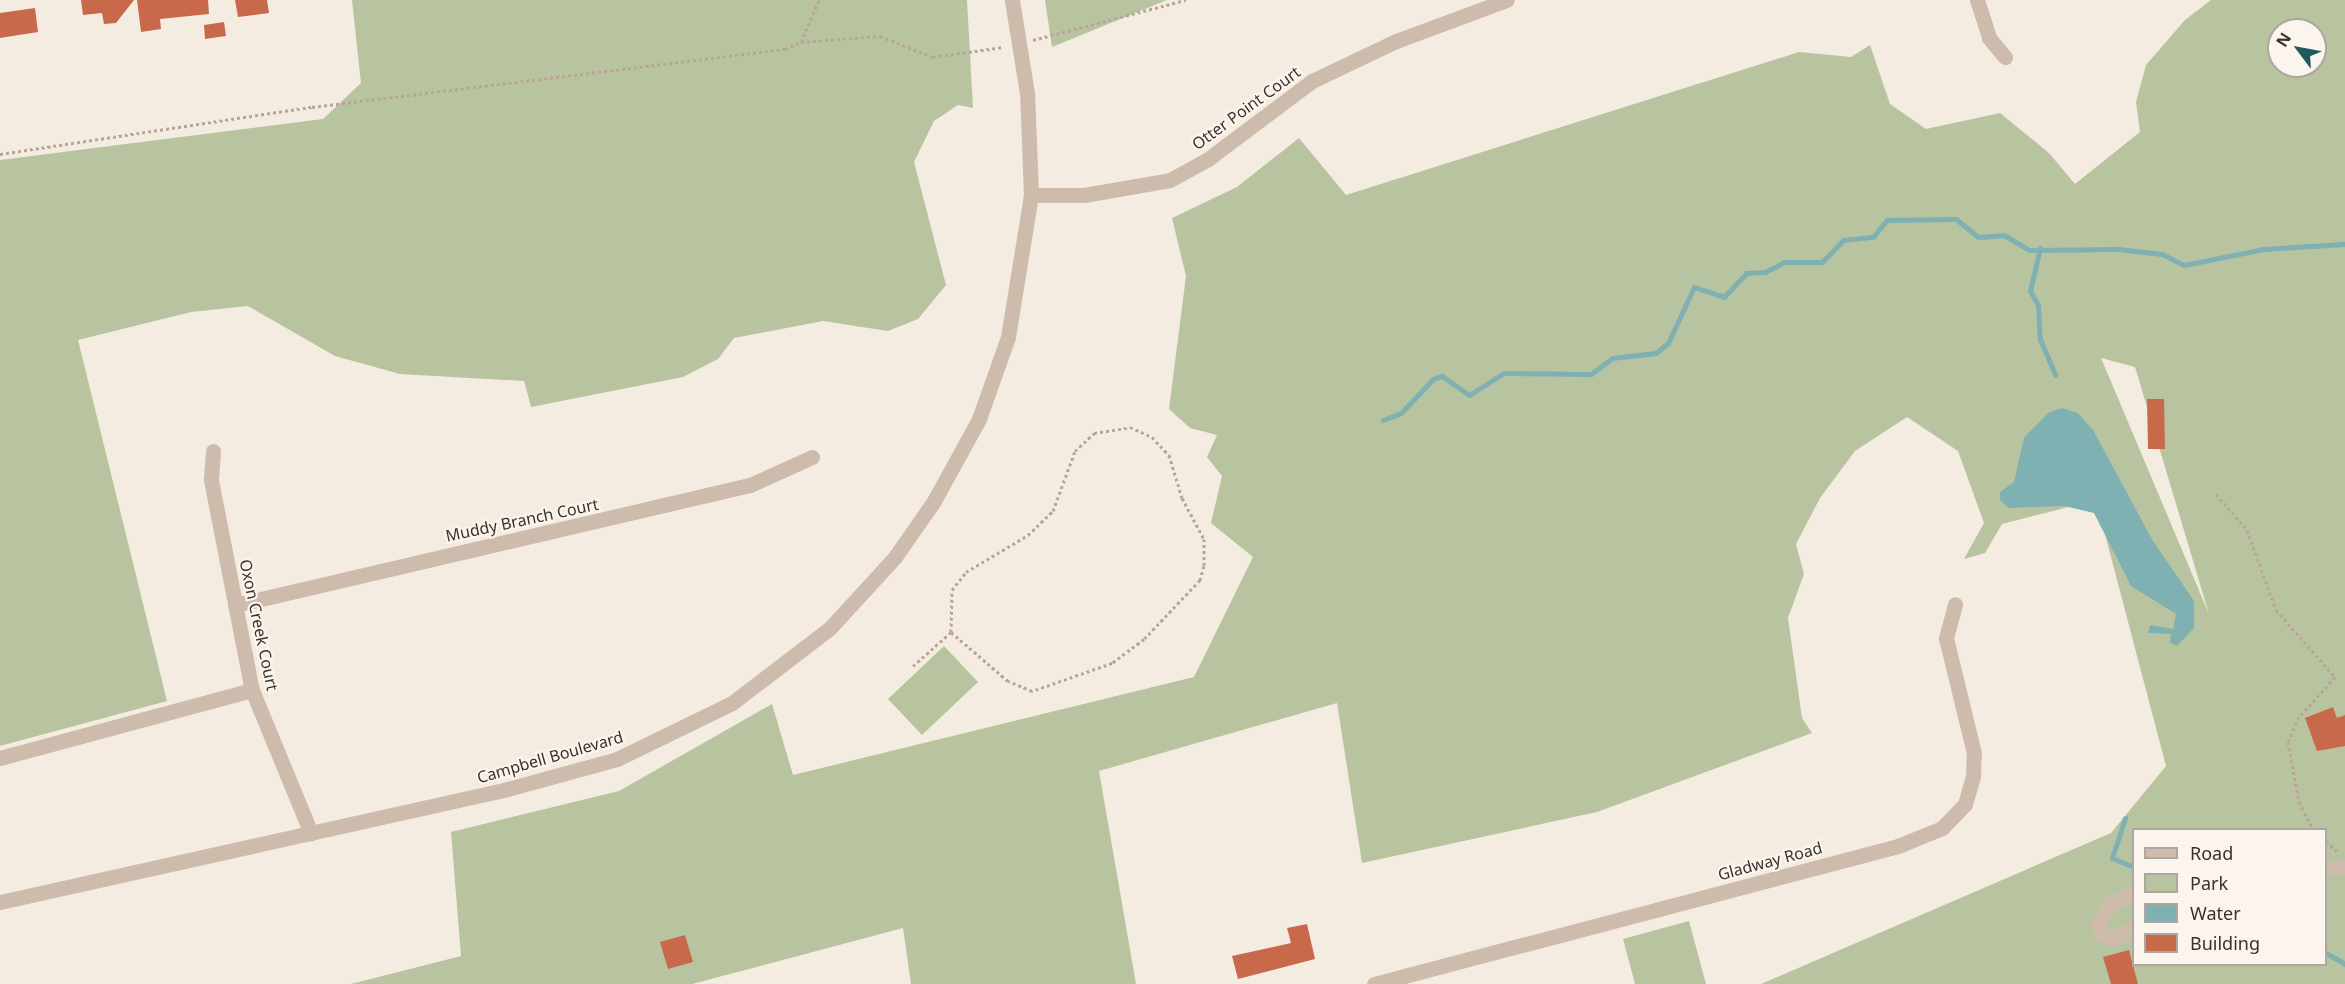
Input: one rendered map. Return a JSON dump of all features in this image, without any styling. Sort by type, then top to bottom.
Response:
[{"type":"street","name":"Campbell Boulevard","points":[[0,902],[548,779],[633,752],[732,703],[830,628],[915,530],[979,418],[1015,309],[1031,195],[1030,127],[1012,0]]},
{"type":"street","name":"Otter Point Court","points":[[1031,195],[1084,195],[1170,180],[1208,159],[1312,81],[1396,41],[1507,0]]},
{"type":"street","points":[[1977,0],[1989,38],[2005,57]]},
{"type":"street","name":"Oxon Creek Court","points":[[213,451],[211,480],[252,690],[312,833]]},
{"type":"street","name":"Muddy Branch Court","points":[[236,605],[750,485],[812,457]]},
{"type":"street","name":"Gladway Road","points":[[1374,984],[1898,846],[1942,828],[1965,804],[1973,776],[1974,753],[1947,638],[1955,604]]},
{"type":"street","points":[[0,758],[252,690]]},
{"type":"street","points":[[2327,868],[2345,867]]},
{"type":"street","points":[[2132,893],[2108,905],[2098,925],[2103,935],[2115,938],[2132,928]]},
{"type":"path","points":[[801,42],[819,0]]},
{"type":"path","points":[[0,154],[312,107],[785,49],[801,42],[880,36],[933,57],[1020,44],[1186,0]]},
{"type":"path","points":[[913,666],[951,632],[952,590],[966,572],[1028,535],[1053,511],[1075,451],[1094,434],[1130,427],[1152,437],[1169,455],[1182,498],[1204,539],[1204,566],[1200,580],[1144,639],[1112,663],[1032,691],[1008,681],[951,632]]},
{"type":"path","points":[[2216,494],[2247,530],[2276,610],[2335,677],[2299,717],[2288,742],[2299,802],[2312,828]]},
{"type":"path","points":[[2327,842],[2345,856]]},
{"type":"green space","points":[[352,0],[967,0],[973,108],[958,105],[934,121],[914,162],[946,285],[918,319],[888,331],[823,321],[734,338],[718,359],[683,377],[531,407],[524,381],[400,374],[335,356],[248,306],[191,312],[78,340],[167,701],[0,746],[0,160],[323,119],[361,83]]},
{"type":"green space","points":[[1045,0],[1167,0],[1052,47]]},
{"type":"green space","points":[[2211,0],[2345,0],[2345,984],[1761,984],[2111,833],[2166,766],[2096,500],[2002,524],[1985,553],[1964,559],[1984,523],[1958,451],[1907,417],[1855,451],[1820,498],[1796,544],[1804,574],[1788,618],[1802,718],[1812,733],[1597,812],[1362,863],[1337,703],[1099,771],[1136,984],[911,984],[903,928],[692,984],[351,984],[461,956],[451,832],[619,791],[772,704],[793,775],[1194,677],[1253,557],[1211,523],[1222,476],[1207,457],[1217,435],[1190,428],[1169,409],[1186,276],[1172,218],[1237,187],[1299,138],[1346,195],[1799,52],[1851,57],[1870,45],[1890,104],[1926,129],[2000,113],[2049,153],[2075,184],[2140,132],[2136,102],[2146,65],[2185,20]],"holes":[[[2101,358],[2135,367],[2209,614]]]},
{"type":"green space","points":[[944,646],[978,682],[922,735],[888,699]]},
{"type":"green space","points":[[1689,921],[1706,984],[1635,984],[1623,939]]},
{"type":"water","points":[[2062,408],[2078,413],[2093,430],[2153,541],[2194,601],[2194,628],[2177,646],[2170,643],[2171,634],[2148,633],[2150,625],[2173,629],[2176,614],[2131,586],[2094,513],[2064,506],[2009,508],[2000,500],[2000,492],[2014,482],[2024,438],[2048,413]]},
{"type":"building","points":[[81,0],[134,0],[116,23],[104,24],[102,13],[83,15]]},
{"type":"building","points":[[137,0],[208,0],[209,14],[160,19],[161,29],[141,32]]},
{"type":"building","points":[[235,0],[267,0],[269,13],[238,17]]},
{"type":"building","points":[[35,8],[38,32],[0,38],[0,13]]},
{"type":"building","points":[[224,22],[226,36],[205,39],[204,25]]},
{"type":"building","points":[[2147,399],[2164,399],[2165,449],[2148,449]]},
{"type":"building","points":[[2333,707],[2337,718],[2345,715],[2345,746],[2317,751],[2305,718]]},
{"type":"building","points":[[1307,924],[1315,959],[1238,979],[1232,956],[1291,943],[1287,928]]},
{"type":"building","points":[[685,935],[693,962],[668,969],[660,942]]},
{"type":"building","points":[[2129,950],[2138,984],[2111,984],[2103,957]]},
{"type":"waterway","points":[[1383,420],[1401,413],[1433,379],[1442,376],[1469,395],[1504,373],[1591,374],[1612,358],[1656,353],[1668,343],[1694,287],[1724,297],[1746,273],[1765,272],[1785,262],[1822,262],[1843,240],[1873,237],[1887,220],[1956,219],[1978,237],[2004,235],[2029,250],[2118,249],[2162,254],[2184,265],[2263,249],[2345,244]]},
{"type":"waterway","points":[[2040,248],[2030,291],[2038,305],[2040,339],[2055,375]]},
{"type":"waterway","points":[[2125,818],[2112,858],[2132,866]]},
{"type":"waterway","points":[[2327,954],[2345,964]]}]
